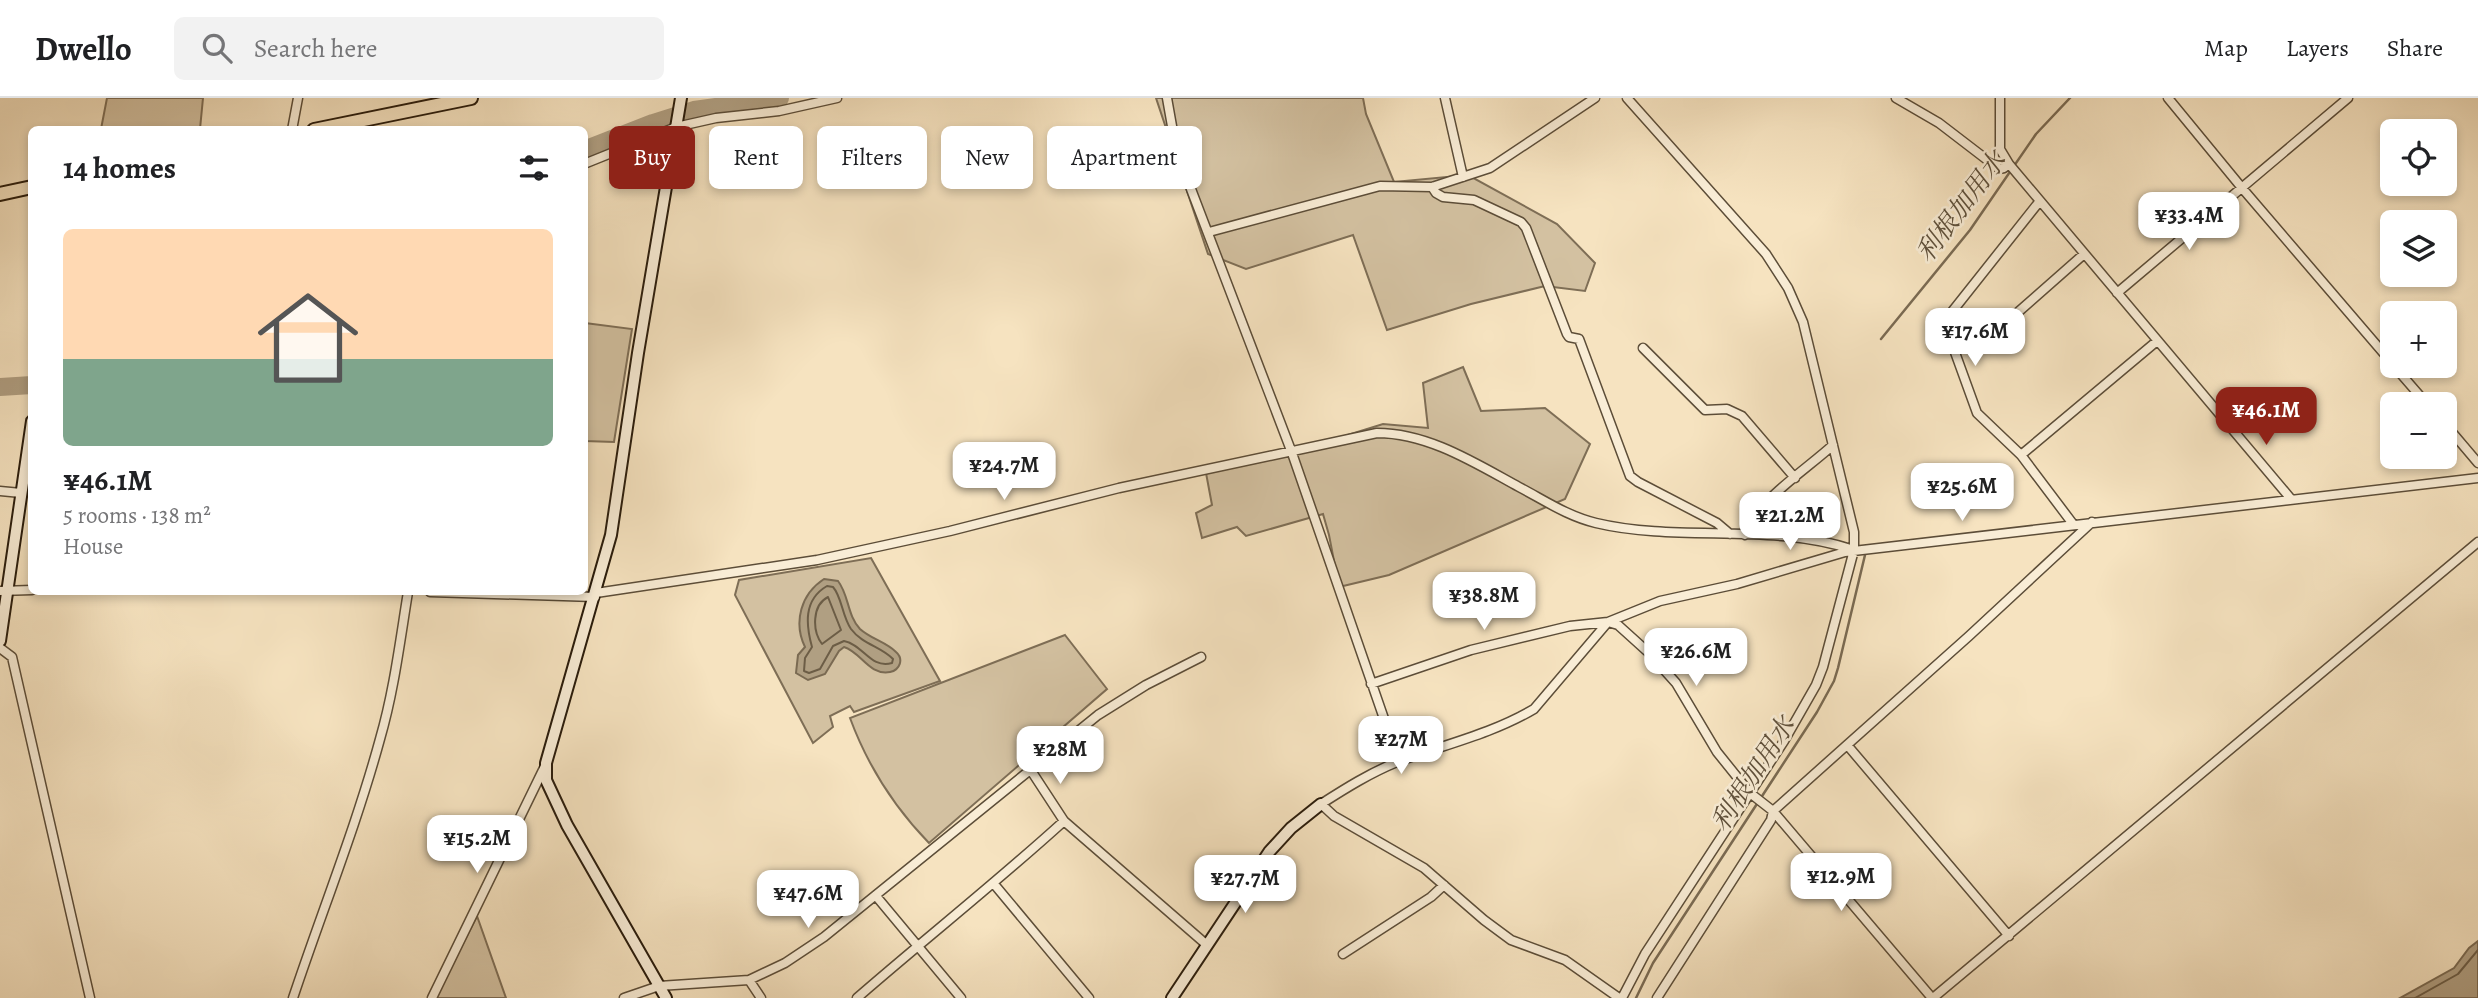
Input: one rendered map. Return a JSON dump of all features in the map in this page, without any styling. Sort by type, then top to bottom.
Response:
[{"type":"main road","points":[[334,126],[471,98]]},
{"type":"main road","points":[[666,998],[567,825],[546,780],[546,763],[595,595],[616,508],[638,353],[680,102]]},
{"type":"main road","points":[[0,194],[28,188]]},
{"type":"main road","points":[[0,640],[3,592],[28,447]]},
{"type":"main road","points":[[1172,998],[1269,852],[1291,828],[1321,804]]},
{"type":"street","points":[[293,126],[298,98]]},
{"type":"street","points":[[588,162],[676,125],[779,111],[837,98]]},
{"type":"street","points":[[1167,98],[1175,142],[1292,453],[1399,762]]},
{"type":"street","points":[[1445,98],[1463,177]]},
{"type":"street","points":[[1209,232],[1380,186],[1432,187],[1463,177],[1490,167],[1595,98]]},
{"type":"street","points":[[1608,621],[1534,709],[1474,736],[1399,762],[1361,779],[1321,804],[1334,816],[1424,868],[1511,940],[1565,960],[1620,998],[1645,954],[1756,798],[1816,685],[1854,550],[1853,531],[1803,322],[1782,276],[1766,254],[1627,98]]},
{"type":"street","points":[[1896,98],[1939,123],[1999,169],[2008,164]]},
{"type":"street","points":[[2000,98],[2000,149],[2008,164],[2291,499]]},
{"type":"street","points":[[2168,98],[2380,350]]},
{"type":"street","points":[[2117,293],[2348,98]]},
{"type":"street","points":[[1432,187],[1443,197],[1474,200],[1521,222],[1526,228],[1567,334],[1579,339],[1630,476],[1717,523],[1731,534]]},
{"type":"street","points":[[2039,202],[1951,313],[1947,323],[1948,334],[1977,413],[2021,455],[2073,524]]},
{"type":"street","points":[[2000,328],[2084,254]]},
{"type":"street","points":[[2021,455],[2157,341]]},
{"type":"street","points":[[1643,348],[1705,410],[1727,409],[1742,416],[1795,478]]},
{"type":"street","points":[[2404,378],[2417,392]]},
{"type":"street","points":[[588,595],[817,560],[950,531],[1119,488],[1377,433],[1398,433],[1432,442],[1519,486],[1559,510],[1595,522],[1626,528],[1806,540],[1854,550]]},
{"type":"street","points":[[2457,439],[2478,463]]},
{"type":"street","points":[[1745,535],[1748,525],[1762,507],[1833,445]]},
{"type":"street","points":[[1371,684],[1471,650],[1570,626],[1608,621],[1660,601],[1737,584],[1854,550],[2478,478]]},
{"type":"street","points":[[0,491],[21,493]]},
{"type":"street","points":[[1657,998],[1771,820],[1773,811],[1848,746],[2092,522]]},
{"type":"street","points":[[1608,621],[1618,625],[1650,653],[1676,683],[1717,752],[1756,798],[1773,811],[1933,998],[2478,542]]},
{"type":"street","points":[[3,592],[28,590]]},
{"type":"street","points":[[293,998],[350,839],[381,738],[408,595]]},
{"type":"street","points":[[0,648],[12,657],[90,998]]},
{"type":"street","points":[[624,998],[659,986],[749,979],[795,956],[876,896],[1098,715],[1146,685],[1201,657]]},
{"type":"street","points":[[1848,746],[2009,936]]},
{"type":"street","points":[[432,998],[546,763]]},
{"type":"street","points":[[1030,769],[1064,821],[1207,945]]},
{"type":"street","points":[[857,998],[994,884],[1064,821]]},
{"type":"street","points":[[994,884],[1089,998]]},
{"type":"street","points":[[1343,954],[1432,897],[1444,885]]},
{"type":"street","points":[[876,896],[961,998]]},
{"type":"street","points":[[749,979],[761,998]]},
{"type":"shaded area","points":[[107,98],[203,98],[200,126],[102,126]]},
{"type":"shaded area","points":[[1156,98],[1363,98],[1366,114],[1394,182],[1468,175],[1557,224],[1595,263],[1585,291],[1545,286],[1471,304],[1387,330],[1353,235],[1246,269],[1208,254],[1186,189],[1202,189],[1202,126],[1165,126]]},
{"type":"shaded area","points":[[588,323],[632,329],[614,442],[588,441]]},
{"type":"shaded area","points":[[1463,367],[1481,411],[1545,408],[1590,444],[1565,499],[1389,575],[1339,587],[1323,514],[1246,536],[1237,527],[1202,538],[1196,513],[1212,505],[1206,473],[1277,457],[1383,424],[1428,428],[1423,383]]},
{"type":"shaded area","points":[[871,558],[940,681],[854,712],[850,706],[830,716],[833,727],[813,743],[735,595],[739,580]]},
{"type":"shaded area","points":[[1065,635],[1107,689],[929,843],[883,785],[850,718]]},
{"type":"shaded area","points":[[477,916],[506,998],[435,998]]},
{"type":"water","points":[[824,579],[838,581],[860,629],[898,655],[900,661],[896,669],[890,672],[876,670],[844,647],[825,674],[808,680],[796,673],[798,655],[805,647],[801,638],[801,609],[810,592]]},
{"type":"water","points":[[2478,941],[2478,998],[2400,998],[2454,968]]},
{"type":"waterway","points":[[588,148],[694,110],[780,98]]},
{"type":"waterway","name":"利根加用水","points":[[1881,339],[1970,230],[2036,134],[2070,98]]},
{"type":"waterway","points":[[0,387],[28,385]]},
{"type":"waterway","name":"利根加用水","points":[[1636,998],[1653,963],[1817,712],[1834,681],[1865,555]]}]
